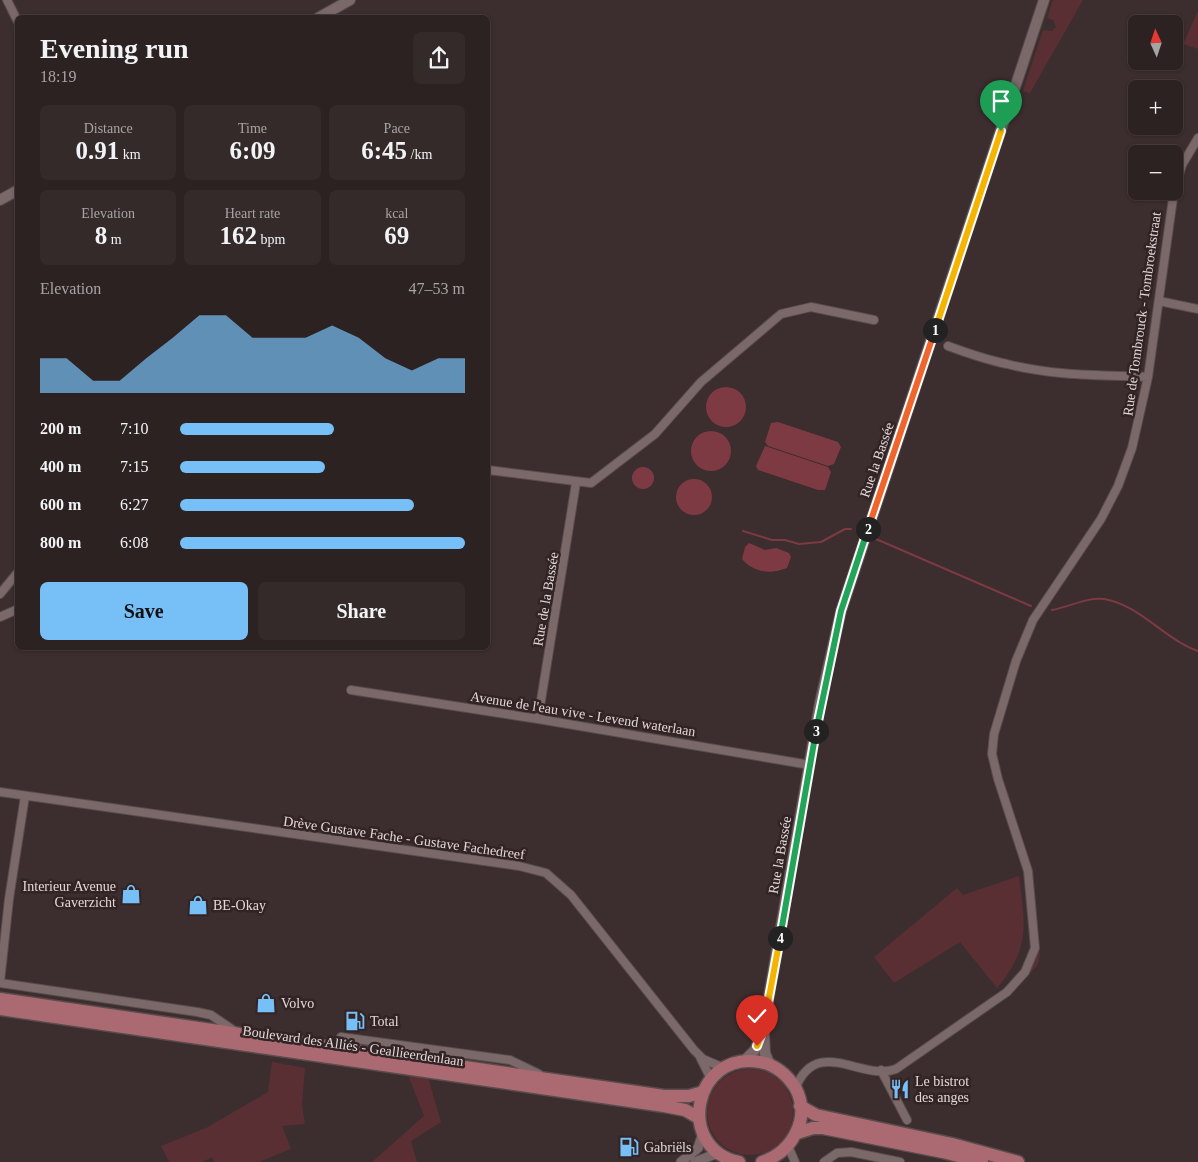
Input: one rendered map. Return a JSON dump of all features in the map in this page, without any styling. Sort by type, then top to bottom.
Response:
[{"type":"highway","name":"Boulevard des Alliés - Geallieerdenlaan","points":[[0,999],[673,1097],[703,1092]]},
{"type":"highway","name":"Boulevard des Alliés - Geallieerdenlaan","points":[[0,1009],[664,1106],[685,1110],[699,1118]]},
{"type":"highway","points":[[736,1162],[718,1152],[703,1132],[699,1118],[699,1104],[703,1092],[711,1079],[724,1068],[744,1061],[770,1065],[784,1074],[795,1089],[800,1106],[797,1133],[788,1146],[778,1155],[762,1162]]},
{"type":"highway","points":[[800,1106],[816,1115],[952,1144],[1018,1162]]},
{"type":"highway","points":[[797,1133],[813,1128],[823,1128],[982,1162]]},
{"type":"main road","points":[[323,15],[350,0]]},
{"type":"main road","name":"Rue la Bassée","points":[[744,1061],[755,1050],[763,1030],[820,703],[841,611],[1044,0]]},
{"type":"main road","points":[[0,200],[15,192]]},
{"type":"main road","name":"Rue la Bassée","points":[[763,1030],[765,1052],[770,1065]]},
{"type":"street","points":[[6,0],[15,16]]},
{"type":"street","name":"Rue de Tombrouck - Tombroekstraat","points":[[1183,163],[1198,138]]},
{"type":"street","name":"Rue de Tombrouck - Tombroekstraat","points":[[784,1074],[802,1071],[816,1064],[828,1062],[881,1070],[892,1070],[900,1067],[987,1007],[1017,981],[1031,960],[1035,948],[1028,871],[992,754],[994,734],[1016,661],[1033,620],[1100,519],[1118,486],[1132,448],[1148,377],[1173,200]]},
{"type":"street","points":[[1159,301],[1198,309]]},
{"type":"street","points":[[490,470],[576,483],[592,483],[655,434],[713,370],[781,314],[811,307],[874,320]]},
{"type":"street","points":[[948,346],[1030,369],[1061,373],[1148,377]]},
{"type":"street","name":"Rue de la Bassée","points":[[538,719],[576,483]]},
{"type":"street","points":[[0,594],[15,576]]},
{"type":"street","points":[[0,617],[15,610]]},
{"type":"street","name":"Avenue de l'eau vive - Levend waterlaan","points":[[351,690],[538,719],[810,765]]},
{"type":"street","name":"Drève Gustave Fache - Gustave Fachedreef","points":[[0,792],[519,866],[546,873],[571,895],[698,1054],[703,1059],[724,1068]]},
{"type":"street","points":[[25,796],[9,899],[0,982],[197,1012],[211,1015],[238,1033]]},
{"type":"street","points":[[0,897],[9,899]]},
{"type":"street","name":"Drève Gustave Fache - Gustave Fachedreef","points":[[698,1054],[711,1079]]},
{"type":"street","points":[[881,1070],[907,1120]]},
{"type":"street","points":[[795,1089],[802,1071]]},
{"type":"street","points":[[680,1162],[698,1148],[703,1132]]},
{"type":"street","points":[[788,1146],[794,1161]]},
{"type":"street","points":[[695,1162],[718,1152]]},
{"type":"street","points":[[824,1162],[837,1153],[844,1152],[900,1162]]},
{"type":"street","points":[[778,1155],[794,1161]]},
{"type":"shaded area","points":[[1053,0],[1083,0],[1030,93],[1023,91],[1043,30],[1052,31],[1056,27],[1053,20],[1047,18]]},
{"type":"shaded area","points":[[1198,11],[1198,49],[1183,44]]},
{"type":"shaded area","points":[[730,387],[737,390],[743,396],[746,407],[745,415],[737,424],[730,427],[722,427],[715,424],[707,415],[706,403],[709,396],[718,388]]},
{"type":"shaded area","points":[[778,422],[838,442],[841,447],[834,464],[828,466],[768,446],[765,442],[771,423]]},
{"type":"shaded area","points":[[715,431],[722,434],[728,440],[731,451],[730,459],[722,468],[715,471],[707,471],[700,468],[692,459],[691,447],[694,440],[703,432]]},
{"type":"shaded area","points":[[765,446],[828,467],[831,472],[825,490],[818,490],[758,470],[756,466]]},
{"type":"shaded area","points":[[639,467],[647,467],[654,474],[654,482],[647,489],[639,489],[632,482],[632,474]]},
{"type":"shaded area","points":[[694,479],[707,484],[712,497],[707,510],[694,515],[681,510],[676,497],[681,484]]},
{"type":"shaded area","points":[[749,543],[765,550],[776,548],[789,553],[791,557],[787,568],[768,572],[751,567],[742,559],[745,547]]},
{"type":"shaded area","points":[[1019,876],[1024,923],[1023,935],[1016,960],[997,988],[960,942],[894,983],[874,957],[957,888],[963,895]]},
{"type":"shaded area","points":[[1039,946],[1040,955],[1038,962],[1035,969],[1028,974]]},
{"type":"shaded area","points":[[272,1062],[305,1068],[302,1105],[305,1124],[282,1126],[291,1149],[259,1162],[214,1162],[212,1157],[203,1162],[169,1162],[161,1146],[206,1128],[268,1092]]},
{"type":"shaded area","points":[[750,1069],[767,1072],[781,1081],[790,1095],[793,1112],[790,1129],[781,1143],[767,1152],[750,1155],[733,1152],[719,1143],[710,1129],[707,1112],[710,1095],[719,1081],[733,1072]]},
{"type":"shaded area","points":[[408,1075],[428,1077],[441,1122],[411,1141],[417,1162],[372,1162],[424,1116]]},
{"type":"waterway","points":[[743,531],[772,540],[785,540],[799,544],[821,542],[845,529],[851,529]]},
{"type":"waterway","points":[[876,539],[1031,606]]},
{"type":"waterway","points":[[1052,610],[1091,599],[1117,602],[1141,615],[1174,639],[1198,651]]},
{"type":"place","name":"Interieur Avenue Gaverzicht","points":[[131,894]]},
{"type":"place","name":"BE-Okay","points":[[198,905]]},
{"type":"place","name":"Volvo","points":[[266,1003]]},
{"type":"place","name":"Total","points":[[355,1021]]},
{"type":"place","name":"Le bistrot des anges","points":[[900,1089]]},
{"type":"place","name":"Gabriëls","points":[[629,1147]]},
{"type":"route","points":[[757,1046],[763,1030],[820,703],[841,611],[1001,131]]}]
